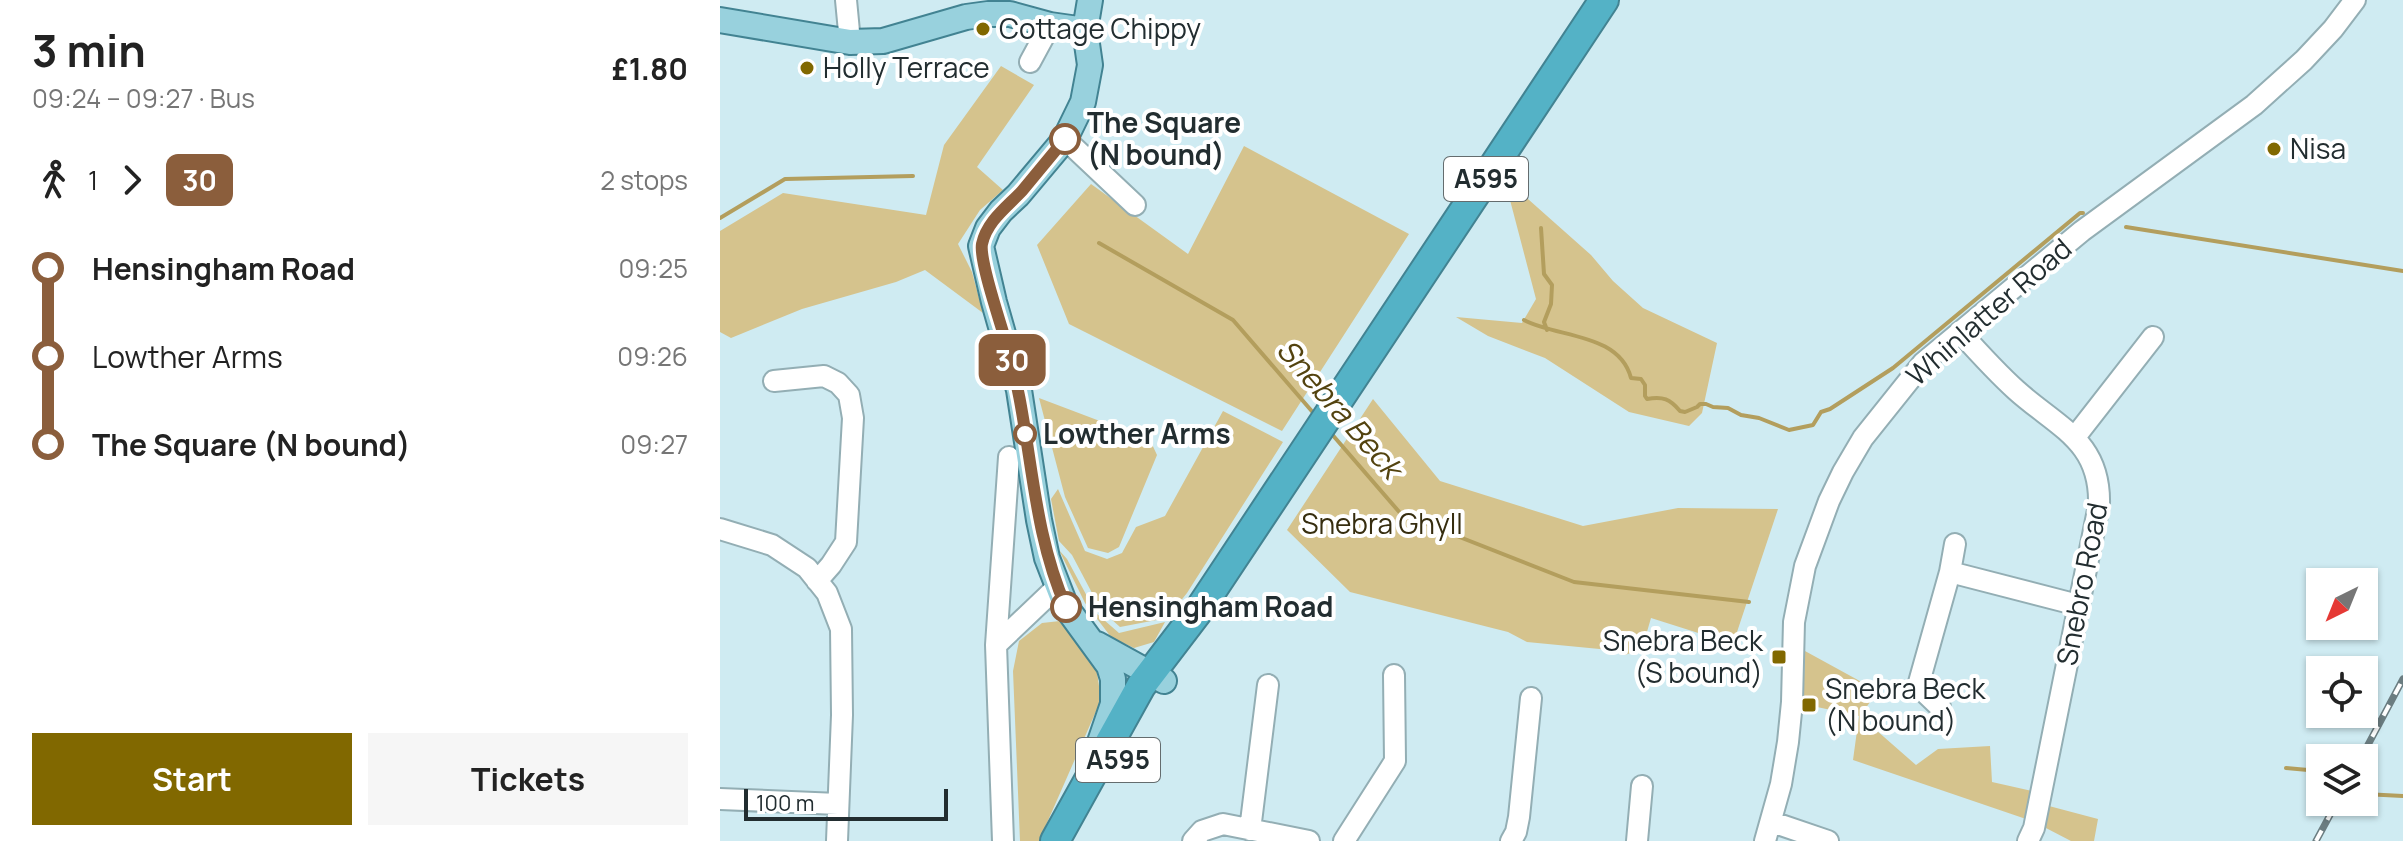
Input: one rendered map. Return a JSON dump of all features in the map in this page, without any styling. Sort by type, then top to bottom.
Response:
[{"type":"highway","name":"A595","points":[[1055,841],[1152,680],[1604,0]]},
{"type":"highway","name":"A595","points":[[1075,841],[1152,680]]},
{"type":"main road","points":[[1090,0],[1085,30],[1090,65],[1083,102],[1065,139],[988,228],[981,246],[1015,372],[1039,520],[1057,587],[1066,607],[1109,666],[1129,681],[1152,680]]},
{"type":"main road","points":[[720,20],[850,42],[883,41],[966,17],[988,14],[1010,14],[1050,25],[1085,30]]},
{"type":"main road","points":[[1092,641],[1152,680]]},
{"type":"main road","points":[[1082,792],[1113,704],[1109,666]]},
{"type":"street","points":[[846,0],[850,42]]},
{"type":"street","name":"Whinlatter Road","points":[[1768,832],[1781,784],[1791,716],[1794,622],[1805,566],[1843,472],[1863,438],[1923,363],[2082,231],[2254,105],[2304,60],[2355,0]]},
{"type":"street","points":[[1030,62],[1050,25]]},
{"type":"street","points":[[1065,139],[1135,205]]},
{"type":"street","name":"Snebro Road","points":[[1960,332],[2018,393],[2075,437],[2092,464],[2100,489],[2034,828],[2028,841]]},
{"type":"street","points":[[2075,437],[2153,337]]},
{"type":"street","points":[[774,381],[824,376],[838,383],[849,395],[853,418],[846,542],[817,581]]},
{"type":"street","points":[[1003,841],[996,645],[1009,457]]},
{"type":"street","points":[[720,529],[772,545],[807,568],[827,593],[841,629],[842,715],[837,841]]},
{"type":"street","points":[[1940,707],[1918,686],[1955,544]]},
{"type":"street","points":[[1950,572],[2078,605]]},
{"type":"street","points":[[996,645],[1057,587]]},
{"type":"street","points":[[1344,841],[1395,761],[1394,675]]},
{"type":"street","points":[[1250,830],[1268,685]]},
{"type":"street","points":[[1511,841],[1519,817],[1524,711]]},
{"type":"street","points":[[1637,841],[1642,786]]},
{"type":"street","points":[[720,799],[838,804]]},
{"type":"street","points":[[1193,841],[1202,831],[1223,824],[1309,841]]},
{"type":"street","points":[[1768,832],[1828,841]]},
{"type":"green space","points":[[1001,66],[1034,85],[977,167],[1003,190],[980,210],[958,244],[972,272],[983,313],[925,270],[896,282],[802,309],[731,338],[720,332],[720,231],[783,193],[926,215],[944,145]]},
{"type":"green space","name":"Snebra Ghyll","points":[[1244,146],[1409,234],[1282,431],[1069,324],[1037,245],[1091,184],[1188,254]]},
{"type":"green space","points":[[1519,191],[1591,255],[1613,281],[1643,308],[1717,343],[1702,413],[1689,426],[1629,412],[1545,358],[1488,336],[1456,317],[1522,323],[1536,299],[1510,200]]},
{"type":"green space","points":[[1039,398],[1150,440],[1157,455],[1119,547],[1108,553],[1088,548],[1065,497]]},
{"type":"green space","name":"Snebra Ghyll","points":[[1373,399],[1440,481],[1583,526],[1678,508],[1778,509],[1733,644],[1651,618],[1642,649],[1625,655],[1610,650],[1527,642],[1508,632],[1350,592],[1287,530]]},
{"type":"green space","points":[[1223,411],[1283,442],[1187,593],[1167,618],[1120,627],[1101,610],[1072,555],[1059,541],[1051,499],[1058,489],[1085,551],[1107,559],[1122,553],[1136,527],[1165,516]]},
{"type":"green space","points":[[1059,550],[1096,613],[1119,633],[1165,622],[1154,642],[1134,648],[1111,637],[1085,603]]},
{"type":"green space","points":[[1060,621],[1096,665],[1101,700],[1039,841],[1020,841],[1013,671],[1019,641],[1042,623]]},
{"type":"green space","points":[[1805,651],[1878,691],[1860,716],[1916,765],[1938,749],[1990,746],[1992,782],[2032,791],[2026,819],[1853,760],[1859,716],[1803,704]]},
{"type":"green space","points":[[2049,806],[2098,819],[2094,841],[2071,841],[2044,827]]},
{"type":"waterway","name":"Snebra Beck","points":[[720,218],[785,179],[913,176]]},
{"type":"waterway","points":[[1524,320],[1586,339],[1614,352],[1631,378],[1641,379],[1647,399],[1666,399],[1685,412],[1700,404],[1728,408],[1789,430],[1813,425],[1821,412],[1893,368],[2083,213]]},
{"type":"waterway","points":[[2126,227],[2403,271]]},
{"type":"waterway","points":[[1541,228],[1544,274],[1552,285],[1551,304],[1544,322],[1547,330]]},
{"type":"waterway","name":"Snebra Beck","points":[[1099,243],[1233,320],[1316,416]]},
{"type":"waterway","name":"Snebra Beck","points":[[1330,432],[1401,514],[1574,582],[1749,602]]},
{"type":"waterway","name":"Snebra Beck","points":[[2286,768],[2306,770]]},
{"type":"waterway","name":"Snebra Beck","points":[[2378,795],[2403,796]]},
{"type":"railway","points":[[2368,744],[2403,679]]},
{"type":"railway","points":[[2316,841],[2329,816]]},
{"type":"bus line","name":"30","points":[[1065,139],[1001,211],[988,228],[981,246],[1019,390],[1047,558],[1066,607]]},
{"type":"place","name":"Cottage Chippy","points":[[983,29]]},
{"type":"place","name":"Holly Terrace","points":[[807,68]]},
{"type":"place","name":"The Square (N bound)","points":[[1065,139]]},
{"type":"place","name":"Nisa","points":[[2274,149]]},
{"type":"place","name":"Lowther Arms","points":[[1025,434]]},
{"type":"place","name":"Hensingham Road","points":[[1066,607]]},
{"type":"place","name":"Snebra Beck (S bound)","points":[[1779,657]]},
{"type":"place","name":"Snebra Beck (N bound)","points":[[1809,705]]}]
